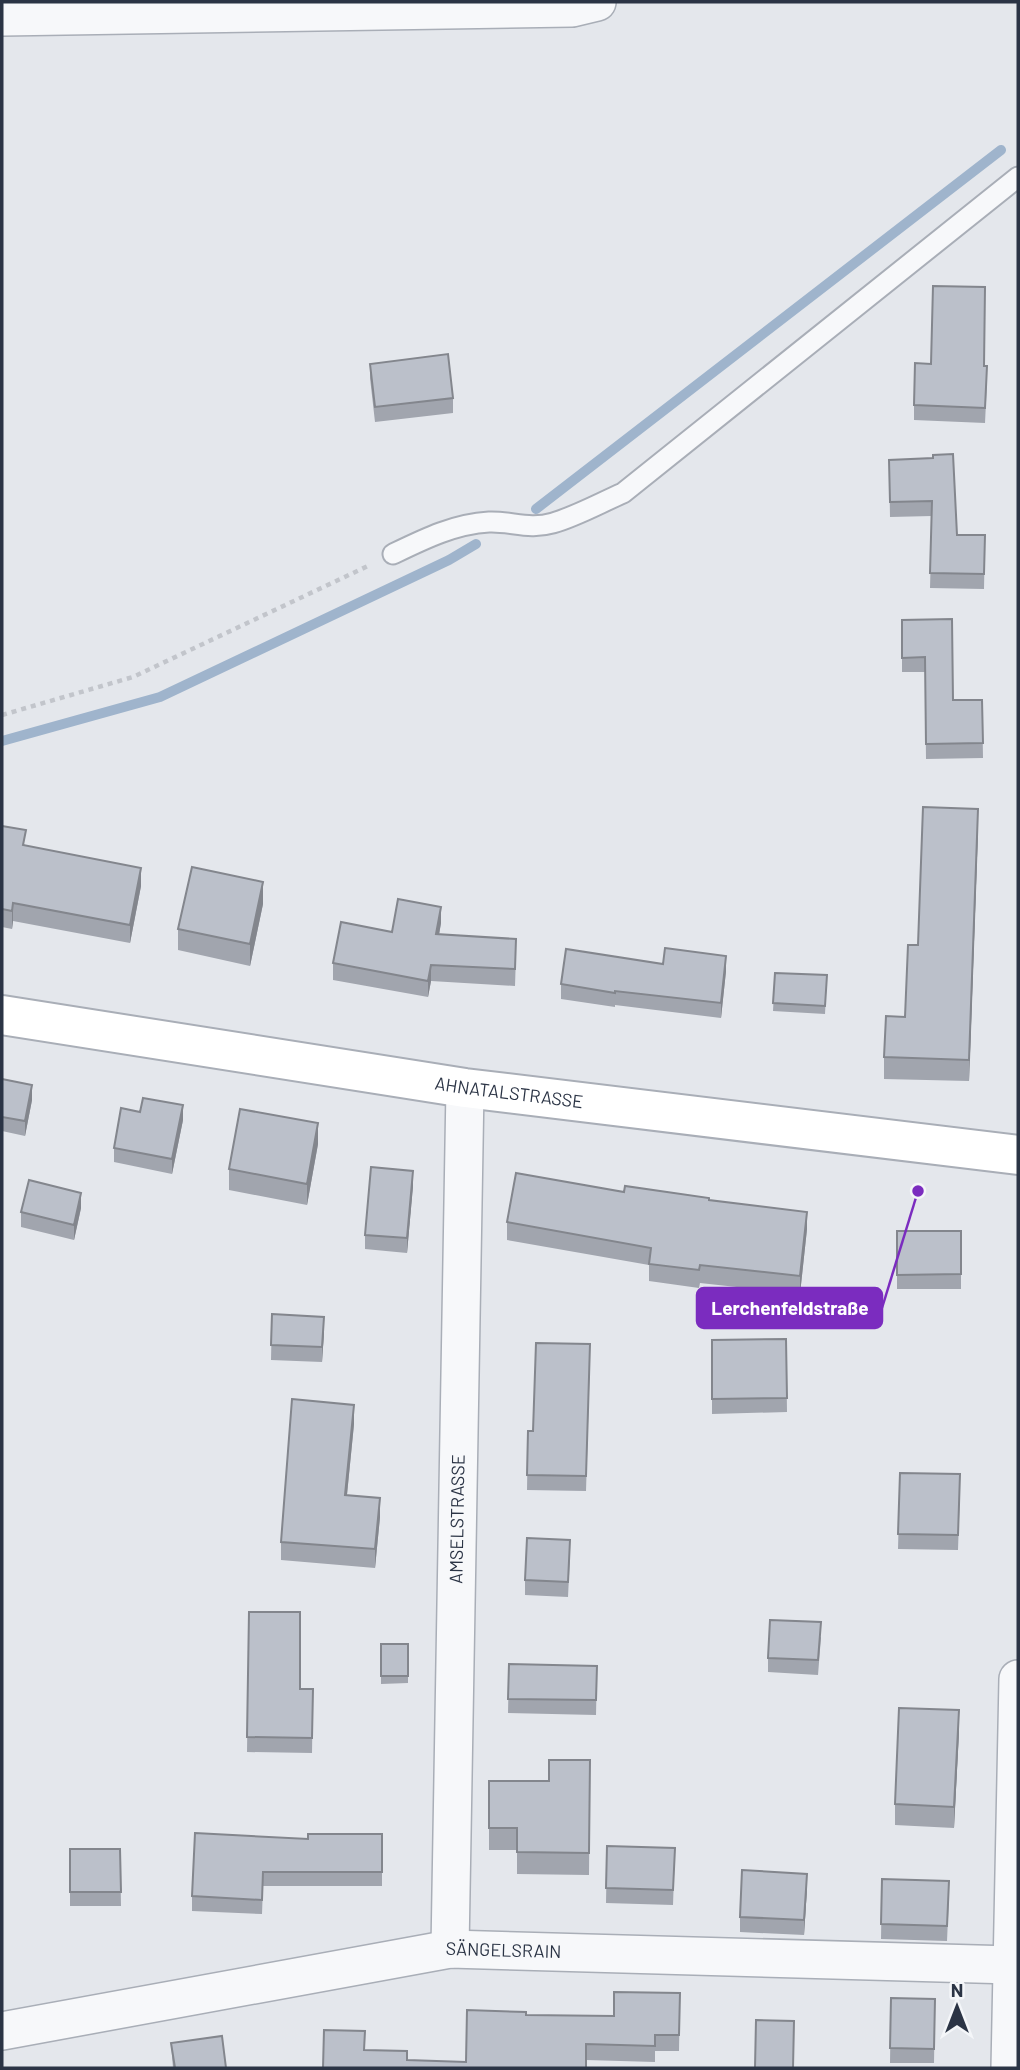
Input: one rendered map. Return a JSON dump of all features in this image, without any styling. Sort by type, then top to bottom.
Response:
[{"type":"street","points":[[2,17],[173,8],[572,8],[597,2]]},
{"type":"street","name":"AHNATALSTRASSE","points":[[2,1015],[465,1088],[1018,1154]]},
{"type":"street","name":"AMSELSTRASSE","points":[[450,1949],[465,1088]]},
{"type":"street","points":[[1010,2068],[1018,1679]]},
{"type":"street","name":"SÄNGELSRAIN","points":[[2,2031],[450,1949],[1012,1965]]},
{"type":"lane","points":[[393,554],[436,533],[468,524],[493,522],[522,526],[552,523],[622,493],[1018,177]]},
{"type":"path","points":[[2,715],[133,677],[393,554]]},
{"type":"building","points":[[933,286],[985,287],[985,408],[914,405],[915,363],[931,364]]},
{"type":"building","points":[[448,354],[453,398],[375,407],[370,364]]},
{"type":"building","points":[[953,454],[957,535],[985,535],[984,574],[930,573],[932,501],[890,502],[889,460],[933,458],[933,455]]},
{"type":"building","points":[[952,619],[953,700],[982,700],[983,743],[926,744],[925,657],[902,658],[902,620]]},
{"type":"building","points":[[923,807],[978,809],[969,1060],[884,1057],[886,1016],[905,1017],[908,945],[918,945]]},
{"type":"building","points":[[2,826],[26,830],[23,845],[141,868],[130,925],[13,903],[12,911],[2,909]]},
{"type":"building","points":[[192,867],[263,882],[250,944],[178,929]]},
{"type":"building","points":[[398,899],[441,907],[436,934],[516,939],[515,969],[431,965],[428,981],[333,963],[341,922],[392,932]]},
{"type":"building","points":[[665,948],[726,956],[721,1003],[615,993],[561,984],[566,949],[663,964]]},
{"type":"building","points":[[775,973],[827,975],[825,1006],[773,1003]]},
{"type":"building","points":[[2,1079],[32,1085],[25,1121],[2,1117]]},
{"type":"building","points":[[143,1098],[183,1105],[172,1159],[114,1148],[121,1108],[140,1112]]},
{"type":"building","points":[[240,1109],[318,1123],[307,1184],[229,1169]]},
{"type":"building","points":[[371,1167],[413,1171],[407,1238],[365,1235]]},
{"type":"building","points":[[516,1173],[624,1192],[625,1186],[807,1212],[800,1276],[700,1265],[699,1270],[649,1264],[651,1248],[507,1222]]},
{"type":"building","points":[[29,1180],[81,1193],[74,1225],[21,1212]]},
{"type":"building","points":[[897,1231],[961,1231],[961,1274],[897,1275]]},
{"type":"building","points":[[272,1314],[324,1317],[322,1347],[271,1345]]},
{"type":"building","points":[[786,1339],[787,1398],[712,1399],[712,1340]]},
{"type":"building","points":[[536,1343],[590,1344],[586,1476],[527,1475],[528,1431],[533,1431]]},
{"type":"building","points":[[292,1399],[354,1405],[345,1495],[380,1498],[375,1549],[281,1542]]},
{"type":"building","points":[[900,1473],[960,1474],[958,1535],[898,1534]]},
{"type":"building","points":[[527,1538],[570,1540],[568,1582],[525,1580]]},
{"type":"building","points":[[249,1612],[300,1612],[300,1689],[313,1689],[312,1738],[247,1737]]},
{"type":"building","points":[[770,1620],[821,1622],[818,1660],[768,1658]]},
{"type":"building","points":[[381,1644],[408,1644],[408,1676],[381,1676]]},
{"type":"building","points":[[509,1664],[597,1666],[596,1700],[508,1699]]},
{"type":"building","points":[[899,1708],[959,1710],[954,1807],[895,1804]]},
{"type":"building","points":[[549,1760],[590,1760],[589,1853],[517,1852],[517,1828],[489,1828],[489,1781],[549,1781]]},
{"type":"building","points":[[195,1833],[308,1839],[308,1834],[382,1834],[382,1872],[263,1872],[262,1900],[192,1896]]},
{"type":"building","points":[[607,1846],[675,1848],[673,1890],[606,1888]]},
{"type":"building","points":[[70,1849],[120,1849],[121,1892],[70,1892]]},
{"type":"building","points":[[742,1870],[807,1874],[804,1920],[740,1917]]},
{"type":"building","points":[[882,1879],[949,1881],[947,1926],[881,1924]]},
{"type":"building","points":[[614,1992],[680,1993],[679,2035],[655,2035],[655,2046],[586,2044],[586,2068],[323,2068],[324,2030],[365,2031],[364,2050],[407,2051],[407,2060],[466,2062],[467,2010],[526,2012],[526,2015],[614,2016]]},
{"type":"building","points":[[891,1998],[935,1999],[934,2049],[890,2048]]},
{"type":"building","points":[[756,2020],[794,2021],[793,2068],[755,2068]]},
{"type":"building","points":[[222,2036],[226,2068],[175,2068],[171,2043]]},
{"type":"waterway","points":[[536,509],[1001,150]]},
{"type":"waterway","points":[[2,741],[160,697],[449,560],[476,544]]},
{"type":"place","name":"Lerchenfeldstraße","points":[[918,1191]]}]
